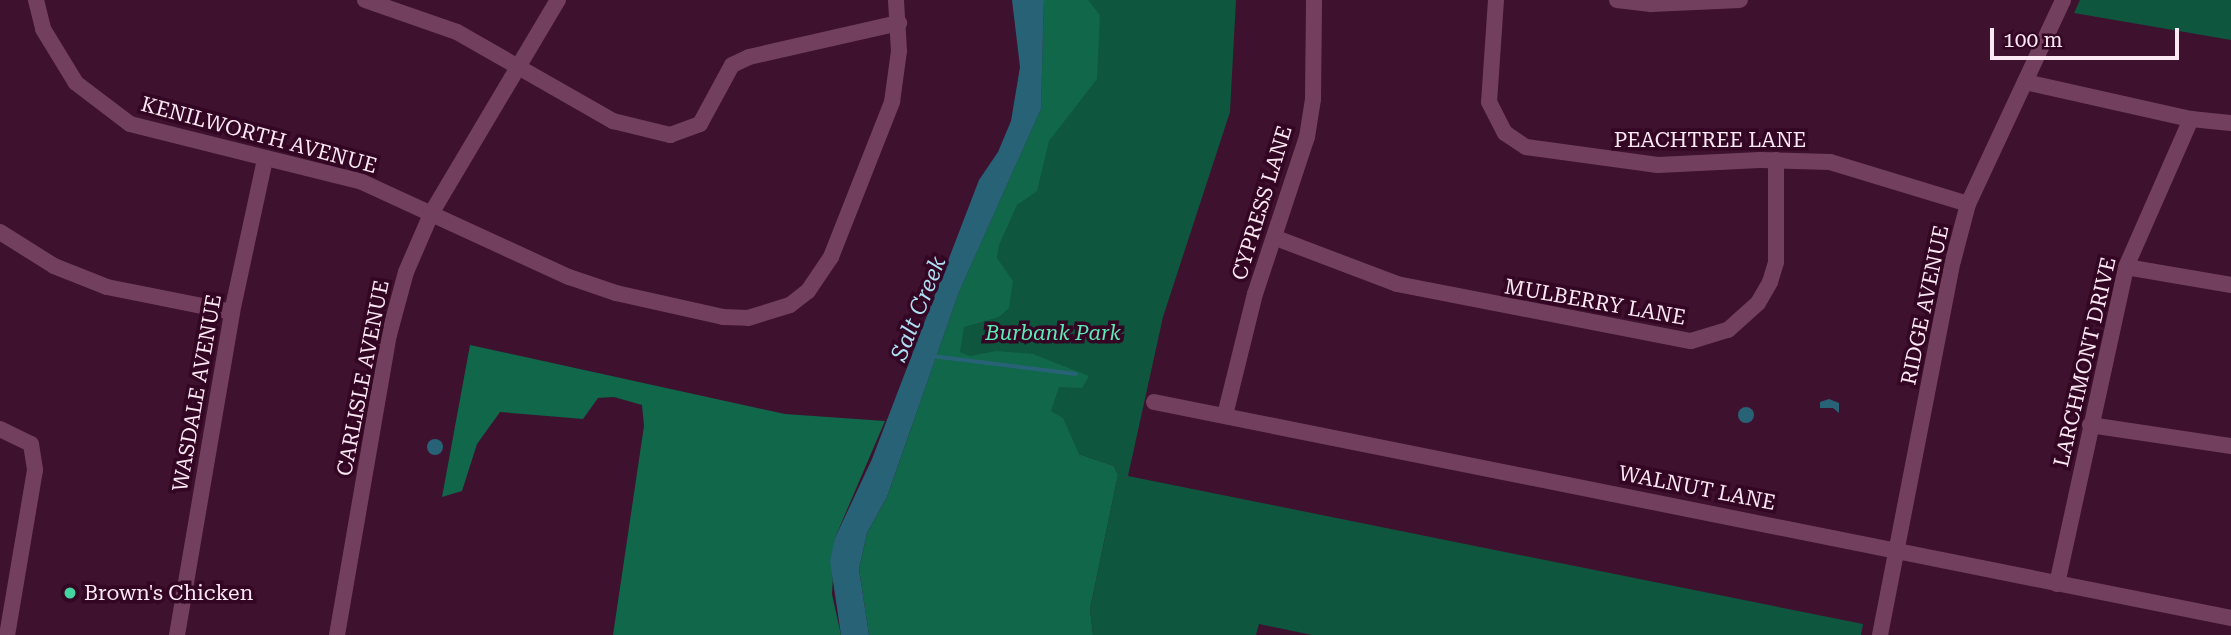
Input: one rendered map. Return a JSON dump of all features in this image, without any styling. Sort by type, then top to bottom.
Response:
[{"type":"street","name":"KENILWORTH AVENUE","points":[[36,0],[57,57],[76,83],[107,111],[154,134],[362,182],[569,277],[661,305],[723,317],[748,318],[790,305],[821,275],[892,102],[899,23],[896,0]]},
{"type":"street","points":[[365,0],[457,32],[613,121],[670,135],[701,124],[732,65],[749,57],[899,23]]},
{"type":"street","name":"CARLISLE AVENUE","points":[[337,635],[389,335],[406,272],[432,212],[558,0]]},
{"type":"street","name":"CYPRESS LANE","points":[[1225,415],[1255,294],[1276,238],[1311,112],[1314,0]]},
{"type":"street","name":"PEACHTREE LANE","points":[[1496,0],[1488,94],[1493,115],[1514,141],[1536,150],[1623,163],[1776,160],[1853,167],[1968,204]]},
{"type":"street","points":[[1617,0],[1651,4],[1740,0]]},
{"type":"street","name":"RIDGE AVENUE","points":[[1880,635],[1895,549],[1968,204],[2063,0]]},
{"type":"street","points":[[2025,82],[2192,118],[2231,123]]},
{"type":"street","name":"LARCHMONT DRIVE","points":[[2057,584],[2126,267],[2192,118]]},
{"type":"street","name":"WASDALE AVENUE","points":[[177,635],[232,313],[265,160]]},
{"type":"street","name":"MULBERRY LANE","points":[[1276,238],[1397,284],[1666,339],[1691,341],[1715,336],[1742,320],[1770,282],[1776,262],[1776,160]]},
{"type":"street","points":[[0,232],[54,266],[107,287],[232,313]]},
{"type":"street","points":[[2126,267],[2231,285]]},
{"type":"street","name":"WALNUT LANE","points":[[1154,401],[2231,618]]},
{"type":"street","points":[[2090,425],[2231,446]]},
{"type":"street","points":[[0,429],[31,444],[35,470],[7,635]]},
{"type":"green space","name":"Burbank Park","points":[[1044,0],[1236,0],[1230,112],[1163,317],[1128,476],[1863,624],[1861,635],[1312,635],[1259,624],[1256,635],[1093,635],[1090,609],[1118,475],[1114,466],[1079,454],[912,427],[959,292],[1041,109]]},
{"type":"green space","points":[[1044,0],[1088,0],[1100,15],[1097,79],[1049,141],[1037,191],[1017,205],[999,245],[997,258],[1013,281],[1009,308],[999,317],[964,327],[960,352],[970,356],[996,351],[1033,354],[1089,376],[1082,388],[1059,387],[1051,411],[1063,418],[1079,454],[1114,466],[1118,475],[1090,609],[1093,635],[869,635],[859,569],[867,533],[887,497],[959,292],[1041,109]]},
{"type":"green space","points":[[2080,0],[2231,0],[2231,40],[2074,13]]},
{"type":"green space","points":[[470,345],[785,414],[885,421],[835,538],[832,594],[841,635],[613,635],[644,426],[642,405],[614,397],[598,398],[583,419],[500,412],[477,444],[462,491],[442,497]]},
{"type":"water","points":[[1012,0],[1044,0],[1041,109],[959,292],[887,497],[867,533],[859,569],[869,635],[841,635],[830,561],[835,538],[872,459],[979,180],[998,152],[1011,121],[1020,67]]},
{"type":"water","points":[[1829,399],[1839,403],[1839,413],[1833,408],[1820,408],[1820,402]]},
{"type":"water","points":[[1746,407],[1752,409],[1752,421],[1746,423],[1740,421],[1738,415],[1740,409]]},
{"type":"water","points":[[435,439],[441,441],[441,453],[435,455],[429,453],[427,447],[429,441]]},
{"type":"waterway","points":[[932,356],[1076,374]]},
{"type":"place","name":"Brown's Chicken","points":[[70,593]]},
{"type":"water label","name":"Salt Creek","points":[[919,309]]}]
